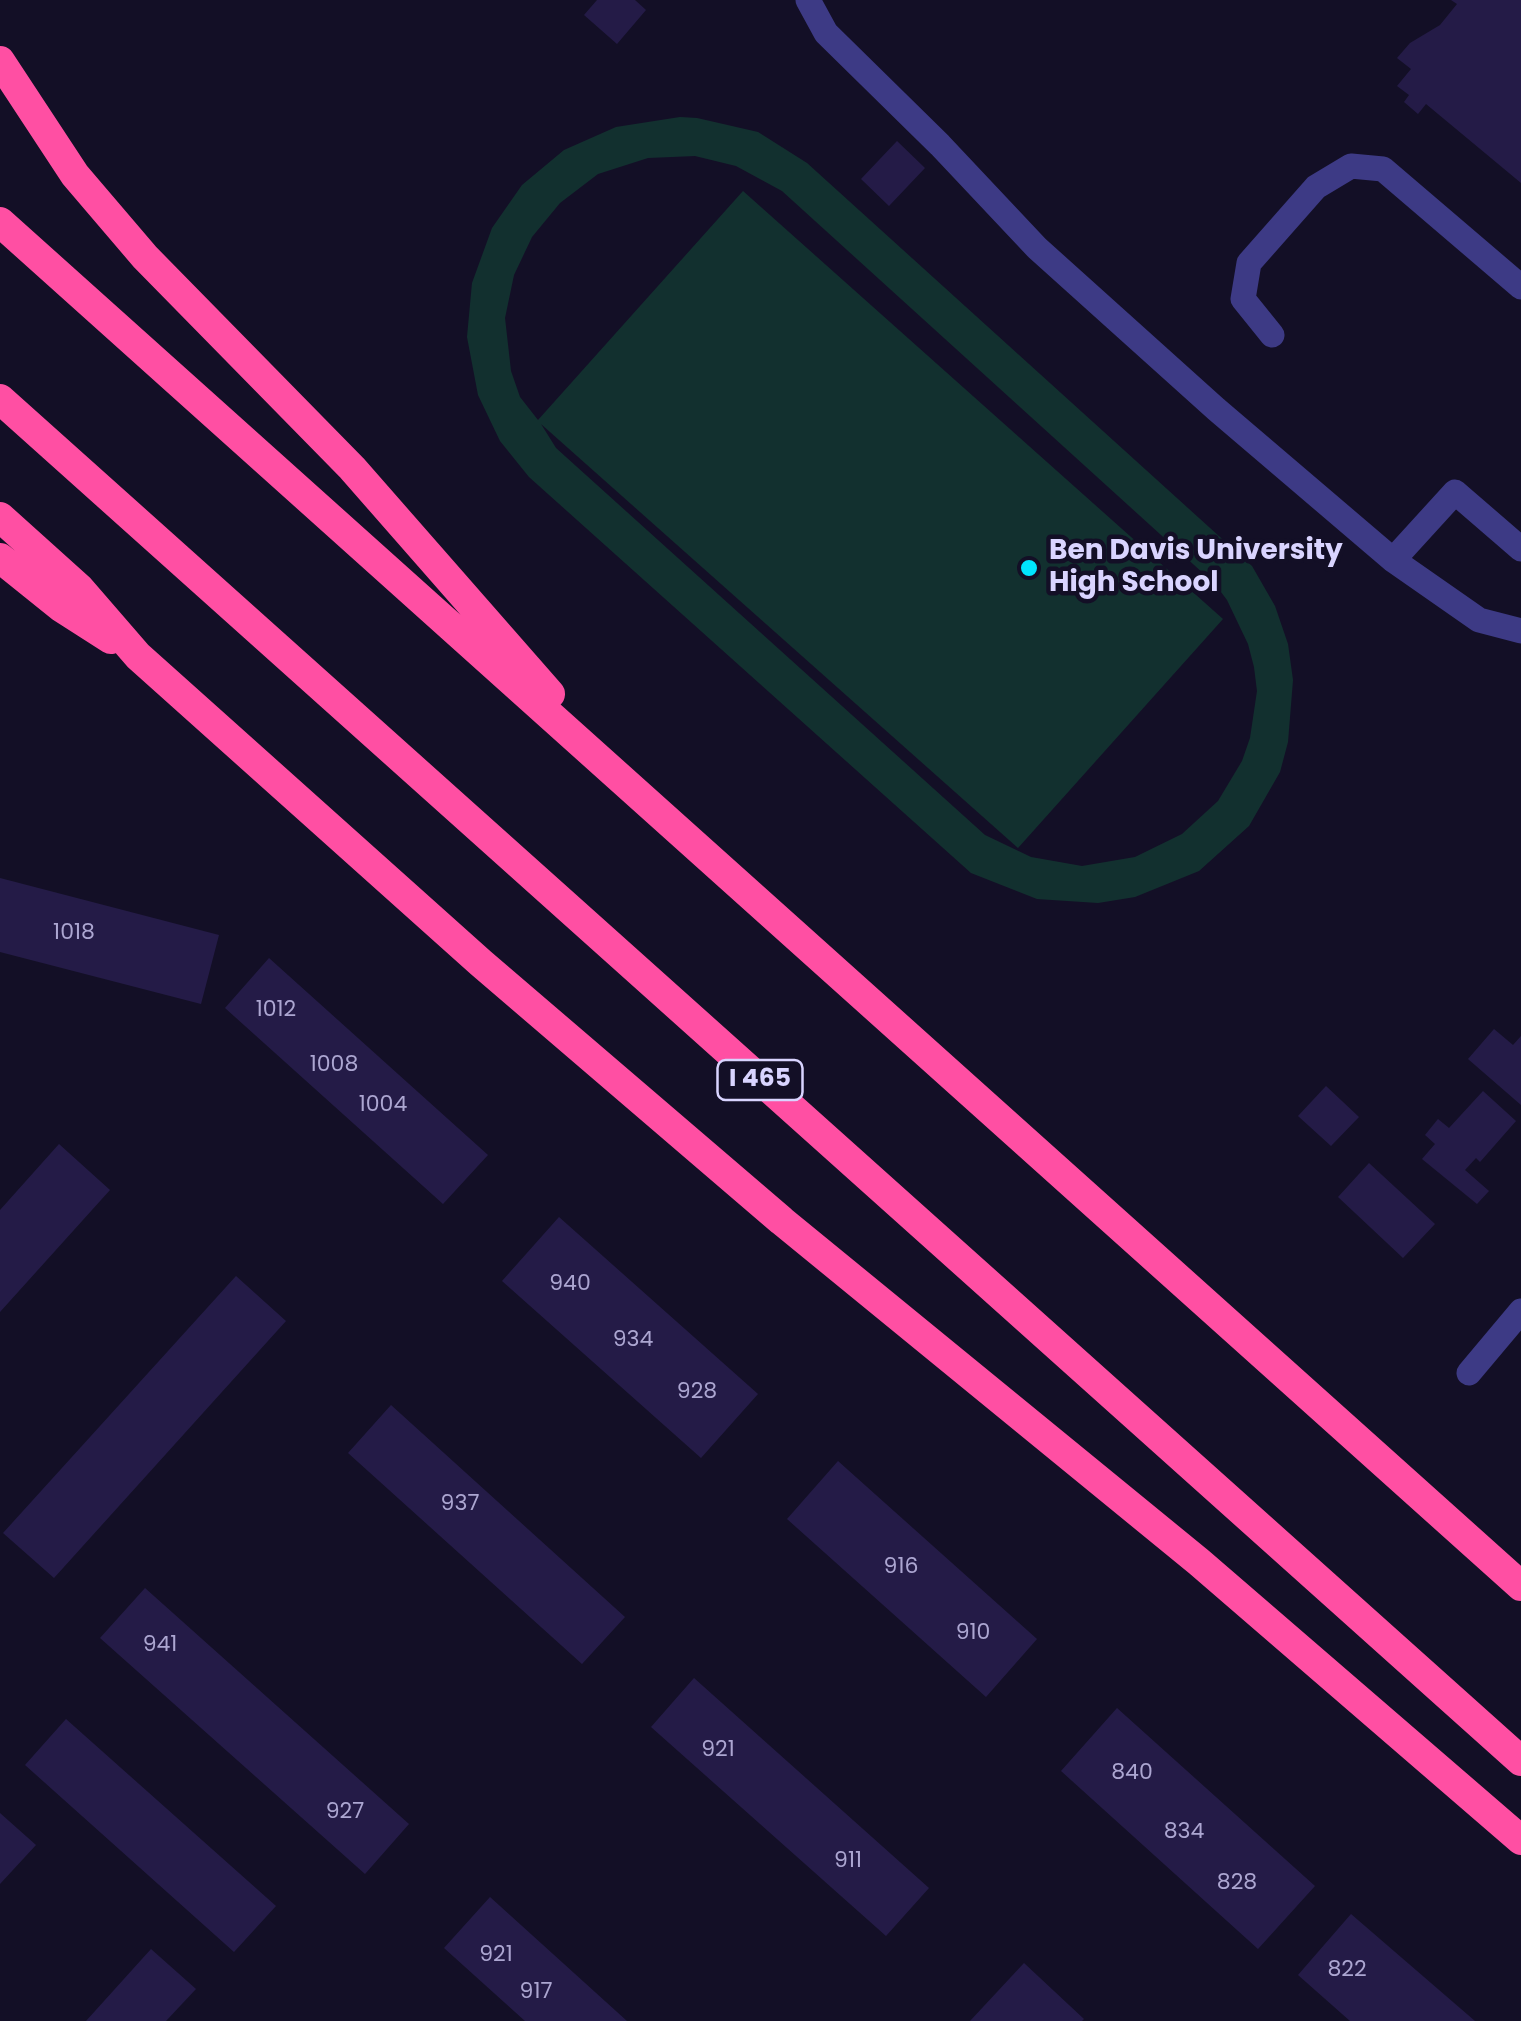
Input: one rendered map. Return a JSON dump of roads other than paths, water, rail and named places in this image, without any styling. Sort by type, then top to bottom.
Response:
[{"type":"highway","points":[[0,61],[75,176],[145,258],[352,468],[638,794]]},
{"type":"highway","points":[[0,222],[1521,1586]]},
{"type":"highway","name":"I 465","points":[[0,399],[1521,1761]]},
{"type":"highway","points":[[0,517],[80,589],[138,656],[571,1040],[782,1221],[1199,1562],[1521,1840]]},
{"type":"highway","points":[[0,558],[61,607],[138,656]]},
{"type":"street","points":[[808,0],[826,33],[1037,248],[1216,410],[1394,560],[1479,620],[1521,631]]},
{"type":"street","points":[[1272,335],[1243,299],[1248,262],[1316,187],[1350,166],[1383,168],[1521,287]]},
{"type":"street","points":[[1394,560],[1455,492],[1521,549]]},
{"type":"street","points":[[1469,1373],[1521,1311]]},
{"type":"place","name":"Ben Davis University High School","points":[[1029,568]]}]
